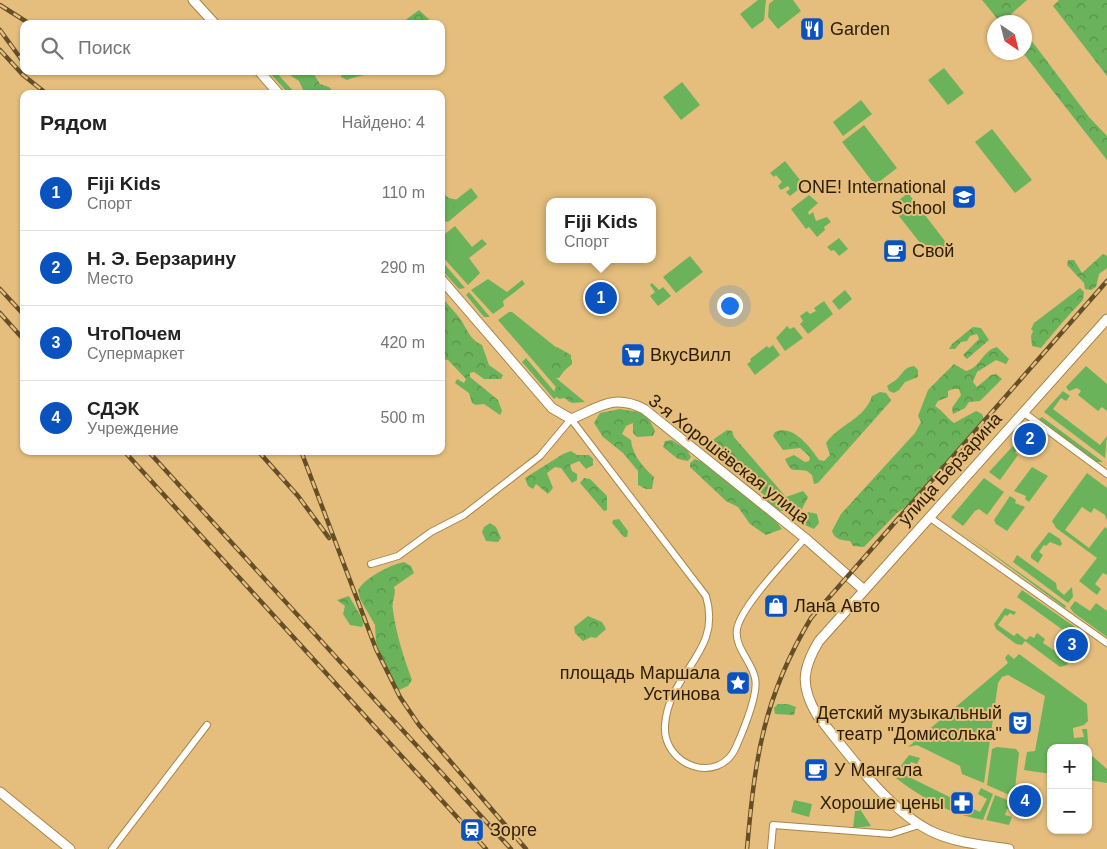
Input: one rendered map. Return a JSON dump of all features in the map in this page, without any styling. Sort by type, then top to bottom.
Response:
[{"type":"street","points":[[193,0],[211,20]]},
{"type":"street","points":[[262,75],[276,90]]},
{"type":"street","points":[[445,284],[552,408],[571,419],[671,553],[699,585],[710,609],[709,634],[705,644],[675,689],[666,717],[665,730],[668,746],[676,758],[686,763],[706,768],[721,765],[731,756],[756,689],[753,670],[737,637],[737,628],[754,599],[805,538]]},
{"type":"street","name":"улица Берзарина","points":[[1009,849],[960,841],[919,825],[891,803],[830,732],[809,702],[805,688],[804,672],[810,656],[819,641],[1107,319]]},
{"type":"street","name":"3-я Хорошёвская улица","points":[[571,419],[601,404],[625,403],[644,409],[805,538],[864,590]]},
{"type":"street","points":[[1023,412],[1107,474]]},
{"type":"street","points":[[371,564],[398,556],[432,532],[464,515],[540,456],[571,419]]},
{"type":"street","points":[[930,517],[1107,643]]},
{"type":"street","points":[[112,849],[207,725]]},
{"type":"street","points":[[0,792],[70,849]]},
{"type":"street","points":[[770,849],[773,824],[891,834],[919,825]]},
{"type":"green space","points":[[758,0],[766,0],[764,20],[752,29],[740,14]]},
{"type":"green space","points":[[774,0],[793,0],[801,11],[778,29],[768,17],[769,4]]},
{"type":"green space","points":[[982,0],[1027,0],[1012,15],[994,15]]},
{"type":"green space","points":[[1059,0],[1107,0],[1107,76],[1053,6]]},
{"type":"green space","points":[[419,10],[430,20],[405,20]]},
{"type":"green space","points":[[1032,41],[1089,117],[1107,136],[1107,160],[1028,60],[1032,60]]},
{"type":"green space","points":[[944,68],[964,93],[948,105],[928,80]]},
{"type":"green space","points":[[272,75],[279,75],[292,90],[285,90]]},
{"type":"green space","points":[[290,75],[314,75],[320,84],[332,90],[303,90],[299,81]]},
{"type":"green space","points":[[341,75],[362,75],[347,80],[341,77]]},
{"type":"green space","points":[[682,82],[700,105],[681,120],[663,97]]},
{"type":"green space","points":[[861,100],[872,114],[843,136],[833,122]]},
{"type":"green space","points":[[864,125],[897,168],[875,185],[842,142]]},
{"type":"green space","points":[[992,129],[1032,180],[1015,193],[975,142]]},
{"type":"green space","points":[[785,161],[804,185],[790,196],[786,192],[790,189],[788,186],[781,190],[778,186],[782,182],[776,175],[774,177],[770,173]]},
{"type":"green space","points":[[471,188],[478,197],[448,222],[445,221],[445,203],[448,206]]},
{"type":"green space","points":[[908,193],[948,245],[932,258],[891,206]]},
{"type":"green space","points":[[445,195],[458,200],[459,203],[445,214]]},
{"type":"green space","points":[[809,195],[818,203],[808,212],[809,215],[813,212],[816,221],[827,217],[831,222],[824,227],[825,230],[817,237],[809,227],[806,229],[791,209]]},
{"type":"green space","points":[[455,226],[472,247],[482,239],[487,244],[469,258],[480,273],[468,285],[445,259],[445,234]]},
{"type":"green space","points":[[839,238],[848,249],[839,256],[834,250],[831,251],[827,247]]},
{"type":"green space","points":[[1103,254],[1107,256],[1107,268],[1099,274],[1096,287],[1091,290],[1085,289],[1084,283],[1067,265],[1068,260],[1074,260],[1082,273]]},
{"type":"green space","points":[[690,256],[703,272],[676,293],[663,277]]},
{"type":"green space","points":[[445,265],[465,288],[459,289],[445,273]]},
{"type":"green space","points":[[488,279],[507,292],[522,280],[525,284],[503,301],[504,306],[493,314],[471,290]]},
{"type":"green space","points":[[652,283],[659,290],[663,287],[671,296],[658,306],[650,296],[655,292],[650,285]]},
{"type":"green space","points":[[1080,288],[1084,292],[1083,300],[1041,348],[1032,346],[1031,336],[1033,331],[1031,329],[1034,323]]},
{"type":"green space","points":[[845,290],[852,299],[839,310],[832,301]]},
{"type":"green space","points":[[469,292],[490,317],[484,317],[466,295]]},
{"type":"green space","points":[[445,301],[461,320],[472,337],[482,345],[489,365],[503,375],[501,379],[484,379],[474,372],[470,373],[470,377],[498,400],[502,411],[500,415],[484,404],[476,405],[472,403],[469,393],[455,383],[457,379],[464,383],[466,379],[448,360],[445,360]]},
{"type":"green space","points":[[824,301],[833,314],[808,334],[800,324],[803,321],[800,316],[807,311],[810,314],[816,311],[814,308]]},
{"type":"green space","points":[[512,312],[572,360],[572,364],[556,378],[585,402],[572,403],[568,401],[498,320]]},
{"type":"green space","points":[[787,326],[790,329],[794,327],[803,338],[785,351],[776,338]]},
{"type":"green space","points":[[973,327],[981,328],[989,340],[967,359],[963,355],[979,339],[977,334],[970,336],[967,341],[961,342],[955,349],[949,349],[952,344]]},
{"type":"green space","points":[[773,345],[780,355],[755,375],[747,364],[751,361],[750,359],[767,346],[769,348]]},
{"type":"green space","points":[[557,347],[571,355],[571,361],[559,378],[553,378],[546,373],[548,355],[553,348]]},
{"type":"green space","points":[[997,347],[1009,359],[1006,364],[996,360],[977,372],[973,382],[977,387],[991,375],[996,374],[1002,379],[980,401],[969,402],[965,408],[953,414],[952,408],[961,395],[959,389],[953,389],[948,391],[948,397],[938,401],[935,406],[954,423],[976,411],[982,414],[984,419],[911,503],[897,513],[864,547],[853,546],[850,541],[837,538],[832,531],[841,514],[915,433],[921,422],[918,416],[928,390],[954,364],[966,371],[975,366],[988,352]]},
{"type":"green space","points":[[526,358],[558,396],[554,399],[522,362]]},
{"type":"green space","points":[[914,366],[918,370],[918,377],[905,382],[894,393],[889,391],[887,386],[906,369]]},
{"type":"green space","points":[[1086,366],[1107,384],[1107,411],[1102,407],[1098,411],[1078,395],[1081,391],[1077,388],[1069,391],[1066,387]]},
{"type":"green space","points":[[557,387],[562,387],[576,399],[571,401],[564,398],[559,399],[554,394]]},
{"type":"green space","points":[[1063,391],[1070,396],[1066,401],[1061,398],[1053,409],[1100,445],[1107,436],[1105,458],[1044,412]]},
{"type":"green space","points":[[880,392],[886,393],[891,400],[889,403],[818,483],[814,484],[812,475],[807,471],[793,470],[789,467],[785,459],[794,455],[805,462],[809,461],[810,457],[800,448],[783,450],[773,436],[775,432],[782,430],[794,434],[806,443],[819,460],[824,461],[830,455],[826,443],[837,431],[864,411],[872,396]]},
{"type":"green space","points":[[620,409],[638,412],[648,417],[655,431],[653,436],[637,437],[633,433],[633,423],[626,426],[622,434],[631,440],[636,456],[654,477],[652,489],[646,489],[638,485],[638,471],[623,453],[603,437],[594,423],[600,413]]},
{"type":"green space","points":[[1042,417],[1103,462],[1096,462],[1042,422],[1039,419]]},
{"type":"green space","points":[[727,430],[732,431],[734,437],[786,497],[803,491],[808,497],[801,511],[781,511],[768,505],[763,494],[745,480],[744,476],[708,449],[714,439]]},
{"type":"green space","points":[[1025,433],[1028,435],[1015,453],[1018,455],[1000,480],[989,472]]},
{"type":"green space","points":[[672,440],[687,450],[691,457],[688,461],[678,459],[663,447],[665,441]]},
{"type":"green space","points":[[571,451],[577,455],[589,455],[593,459],[593,465],[586,469],[579,461],[570,465],[572,471],[577,474],[577,480],[572,483],[561,468],[555,467],[547,473],[553,488],[548,494],[536,484],[533,489],[528,486],[525,478]]},
{"type":"green space","points":[[695,459],[714,467],[742,488],[749,499],[765,508],[782,529],[766,535],[750,524],[738,507],[726,501],[690,467],[690,463]]},
{"type":"green space","points":[[1032,467],[1048,476],[1029,502],[1025,499],[1026,496],[1014,491]]},
{"type":"green space","points":[[1087,473],[1107,488],[1107,521],[1105,515],[1094,508],[1091,513],[1082,507],[1065,530],[1089,548],[1105,527],[1107,529],[1107,575],[1103,573],[1095,584],[1101,589],[1097,595],[1079,581],[1097,558],[1056,528],[1052,521]]},
{"type":"green space","points":[[584,478],[590,479],[607,496],[607,510],[604,511],[580,483]]},
{"type":"green space","points":[[984,478],[1004,492],[987,515],[979,509],[975,511],[963,526],[951,517]]},
{"type":"green space","points":[[1010,496],[1016,500],[1015,503],[1025,507],[1007,531],[996,524],[994,520]]},
{"type":"green space","points":[[808,512],[817,514],[819,523],[814,529],[800,523]]},
{"type":"green space","points":[[619,519],[628,531],[627,537],[624,537],[612,523],[613,520]]},
{"type":"green space","points":[[490,523],[496,527],[501,538],[498,542],[486,541],[482,532],[484,527]]},
{"type":"green space","points":[[961,531],[1066,606],[1065,608]]},
{"type":"green space","points":[[1049,532],[1060,539],[1062,544],[1060,546],[1050,542],[1046,546],[1044,545],[1039,552],[1043,555],[1038,563],[1031,558],[1031,555]]},
{"type":"green space","points":[[1017,555],[1056,583],[1057,589],[1064,595],[1072,587],[1073,597],[1068,603],[1013,562]]},
{"type":"green space","points":[[404,562],[411,566],[414,573],[394,587],[393,607],[398,637],[412,680],[408,686],[399,690],[382,659],[376,642],[375,625],[360,599],[358,590],[379,572]]},
{"type":"green space","points":[[1022,590],[1085,634],[1081,643],[1017,597]]},
{"type":"green space","points":[[349,596],[364,622],[362,627],[350,625],[343,614],[345,606],[337,600]]},
{"type":"green space","points":[[1075,601],[1090,611],[1096,603],[1107,611],[1107,637],[1074,613],[1070,608]]},
{"type":"green space","points":[[1005,608],[1016,612],[1014,615],[1010,613],[1007,616],[1005,615],[998,625],[1014,636],[1017,633],[1026,640],[1030,636],[1034,638],[1037,633],[1045,639],[1043,643],[1058,653],[1060,651],[1071,658],[1067,665],[1060,667],[1025,641],[1022,645],[1016,644],[996,629],[994,624]]},
{"type":"green space","points":[[588,616],[602,622],[606,629],[596,638],[591,637],[583,641],[575,633],[574,627]]},
{"type":"green space","points":[[1008,654],[1014,659],[1019,654],[1087,704],[1088,721],[1084,725],[1073,728],[1074,738],[1084,737],[1082,729],[1087,729],[1088,744],[1047,744],[1047,773],[1024,770],[1027,752],[1035,751],[1045,696],[1008,675],[1002,677],[998,683],[984,783],[962,774],[960,766],[917,745],[908,747],[1008,663],[1005,658]]},
{"type":"green space","points":[[778,704],[788,704],[796,707],[794,715],[775,714],[774,708]]},
{"type":"green space","points":[[997,747],[1016,749],[1019,753],[1014,797],[987,785],[992,749]]},
{"type":"green space","points":[[909,755],[920,758],[917,764],[911,762],[905,775],[980,812],[987,799],[978,794],[981,788],[993,794],[983,820],[935,804],[893,776]]},
{"type":"green space","points":[[1092,756],[1107,769],[1107,783],[1092,781]]},
{"type":"green space","points":[[995,795],[1014,803],[1013,810],[1007,809],[1005,815],[1012,817],[1009,825],[986,820]]},
{"type":"green space","points":[[794,800],[812,804],[809,817],[791,812]]},
{"type":"green space","points":[[856,803],[871,826],[853,828]]},
{"type":"railway","points":[[0,5],[24,20]]},
{"type":"railway","points":[[0,30],[20,58]]},
{"type":"railway","points":[[0,50],[20,72]]},
{"type":"railway","points":[[23,75],[42,90]]},
{"type":"railway","points":[[747,849],[758,757],[764,729],[782,675],[811,618],[1107,281]]},
{"type":"railway","points":[[0,289],[20,311]]},
{"type":"railway","points":[[0,313],[20,336]]},
{"type":"railway","points":[[128,455],[486,849]]},
{"type":"railway","points":[[152,455],[511,849]]},
{"type":"railway","points":[[262,455],[298,496],[329,538]]},
{"type":"railway","points":[[303,455],[376,649],[400,697],[419,725],[526,849]]},
{"type":"place","name":"Garden","points":[[812,29]]},
{"type":"place","name":"ONE! International School","points":[[964,197]]},
{"type":"place","name":"Свой","points":[[895,251]]},
{"type":"place","name":"Fiji Kids","points":[[601,298]]},
{"type":"place","name":"ВкусВилл","points":[[633,355]]},
{"type":"place","name":"Н. Э. Берзарину","points":[[1030,439]]},
{"type":"place","name":"Лана Авто","points":[[776,606]]},
{"type":"place","name":"ЧтоПочем","points":[[1072,645]]},
{"type":"place","name":"площадь Маршала Устинова","points":[[738,683]]},
{"type":"place","name":"Детский музыкальный театр \"Домисолька\"","points":[[1020,723]]},
{"type":"place","name":"У Мангала","points":[[816,770]]},
{"type":"place","name":"СДЭК","points":[[1025,801]]},
{"type":"place","name":"Хорошие цены","points":[[962,803]]},
{"type":"place","name":"Зорге","points":[[472,830]]}]
